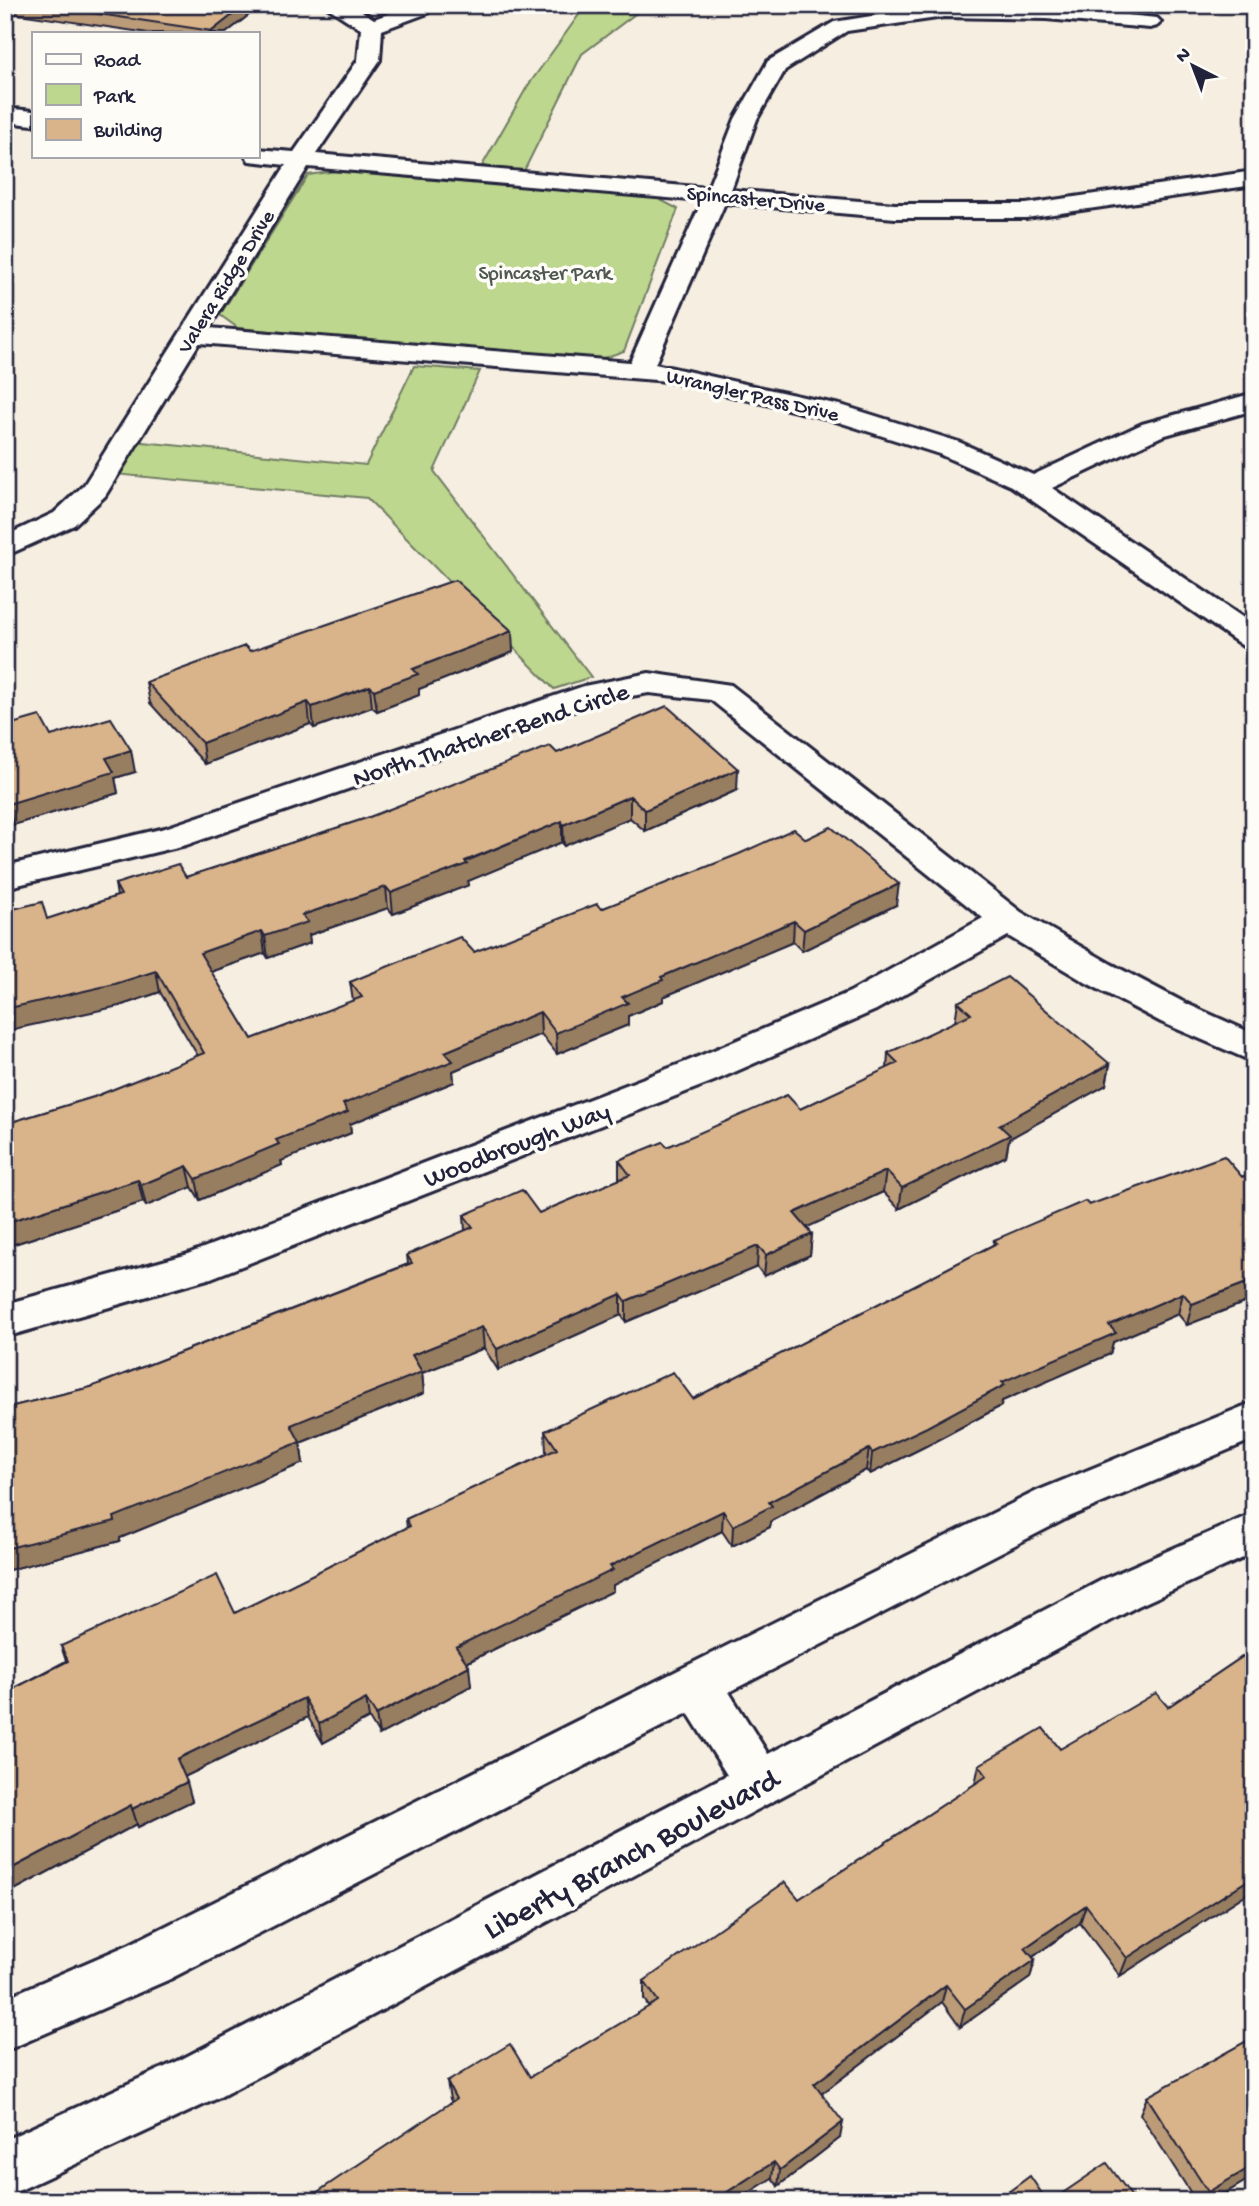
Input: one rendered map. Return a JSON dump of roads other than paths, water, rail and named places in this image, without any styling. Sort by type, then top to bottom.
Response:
[{"type":"street","points":[[334,5],[372,27],[421,9],[422,5]]},
{"type":"street","points":[[639,371],[717,194],[746,119],[776,66],[841,26],[944,11],[1046,13],[1150,22]]},
{"type":"street","name":"Valera Ridge Drive","points":[[11,545],[64,519],[95,489],[299,161],[369,60],[372,27]]},
{"type":"street","points":[[5,115],[32,118]]},
{"type":"street","name":"Spincaster Drive","points":[[259,156],[895,211],[1026,211],[1254,178]]},
{"type":"street","name":"Wrangler Pass Drive","points":[[192,335],[668,373],[834,412],[949,448],[1031,487],[1254,639]]},
{"type":"street","points":[[1031,487],[1152,430],[1254,401]]},
{"type":"street","name":"North Thatcher Bend Circle","points":[[5,877],[174,837],[595,693],[649,684],[720,692],[1008,920],[1098,973],[1174,1013],[1254,1049]]},
{"type":"street","name":"Woodbrough Way","points":[[5,1321],[196,1267],[701,1071],[863,1001],[1008,920]]},
{"type":"street","points":[[5,2025],[149,1962],[1053,1504],[1254,1420]]},
{"type":"street","name":"Liberty Branch Boulevard","points":[[5,2169],[197,2080],[1122,1592],[1254,1532]]},
{"type":"street","points":[[697,1684],[759,1783]]},
{"type":"park label","name":"Spincaster Park","points":[[545,272]]}]
